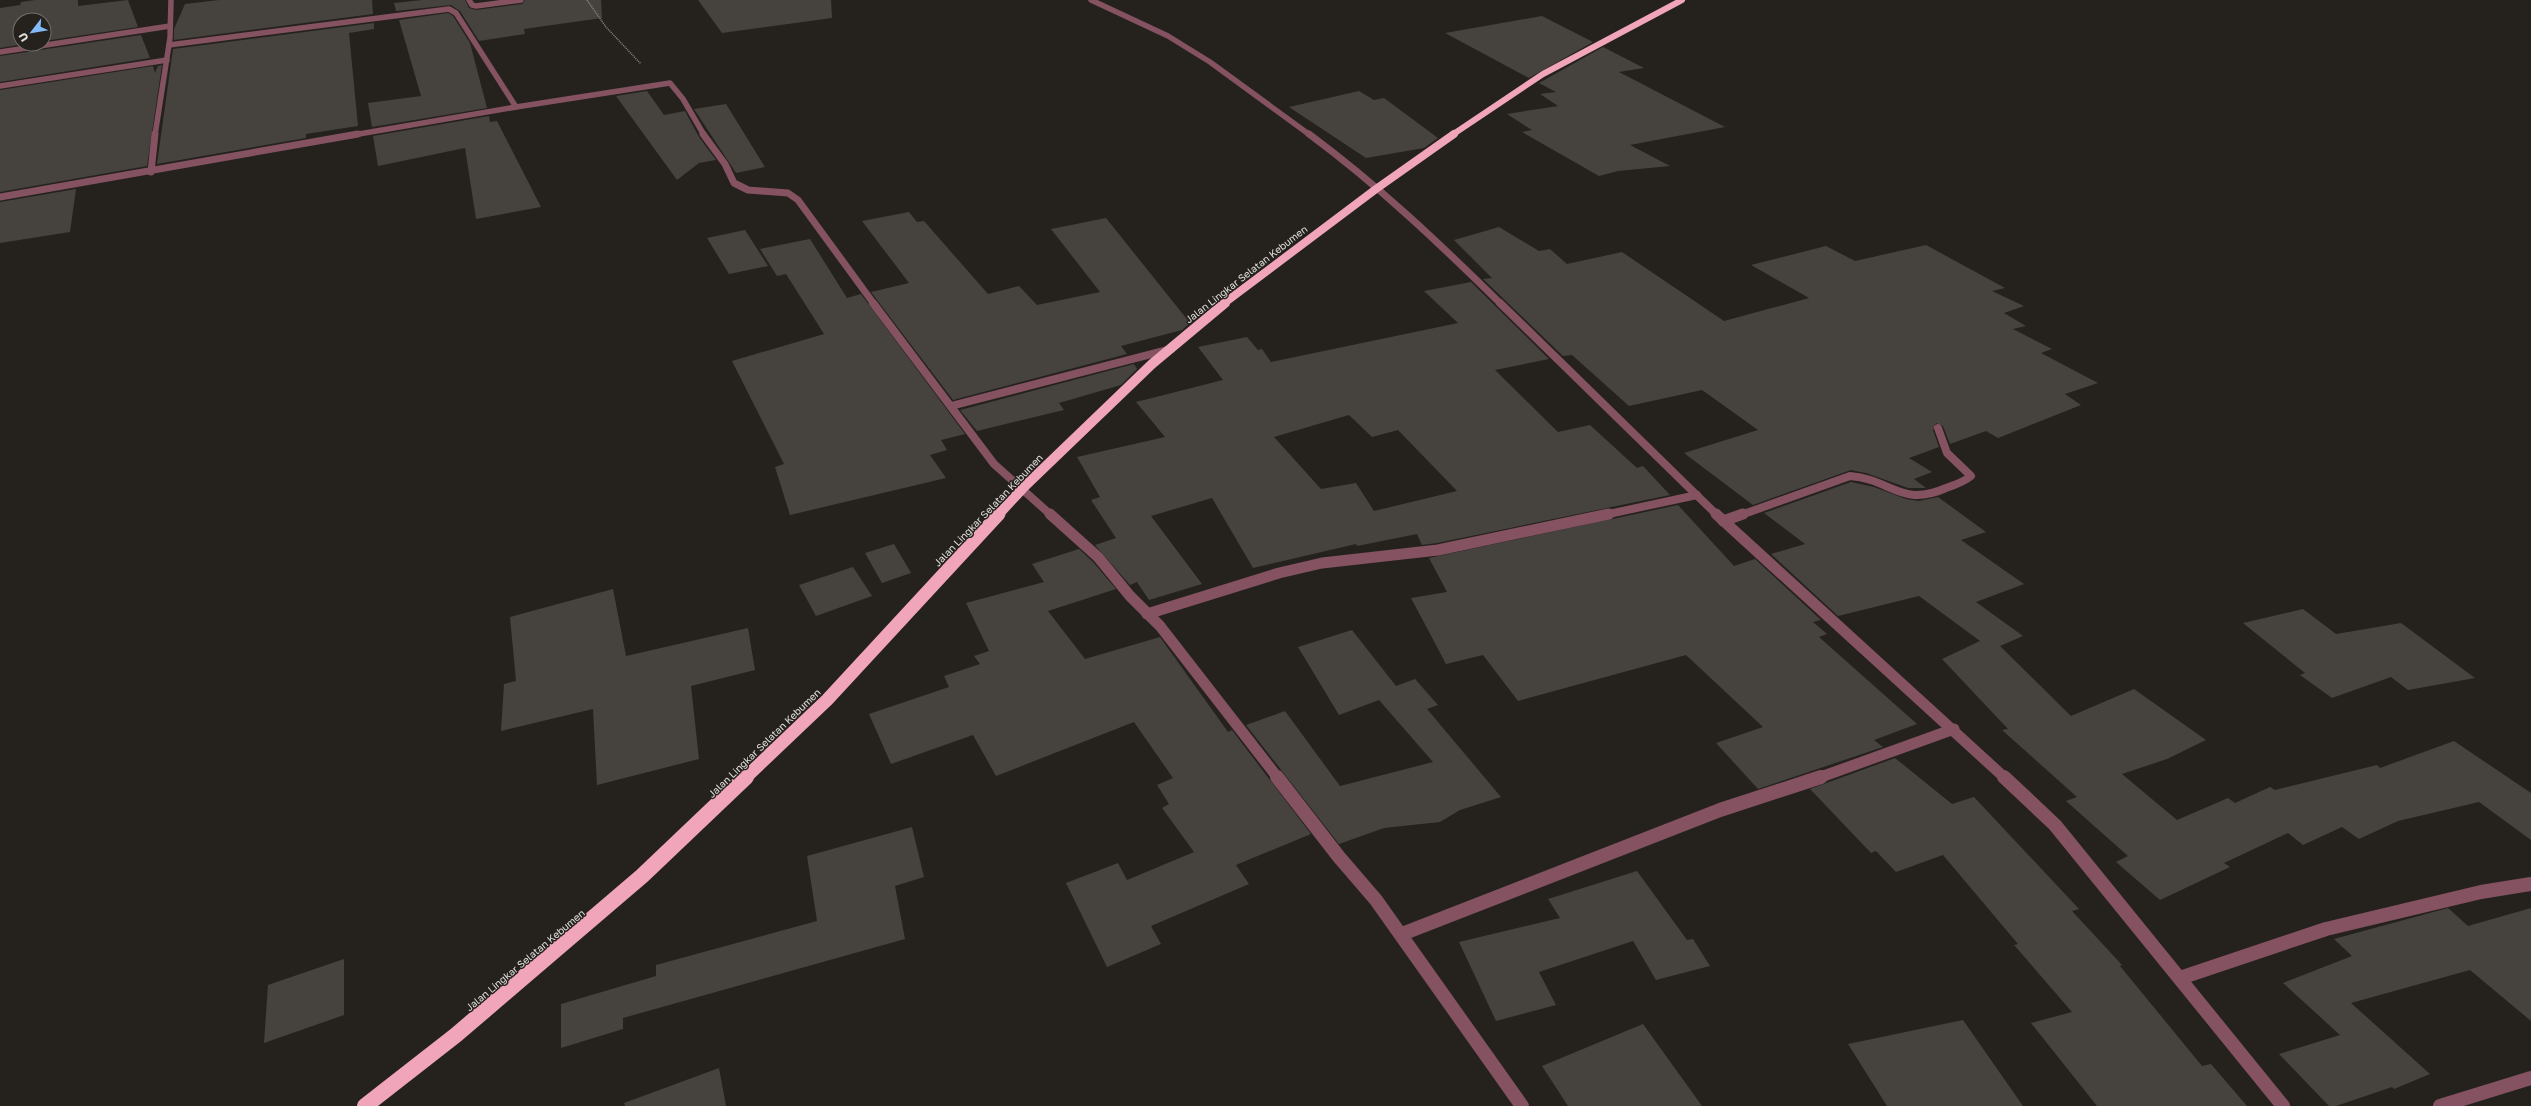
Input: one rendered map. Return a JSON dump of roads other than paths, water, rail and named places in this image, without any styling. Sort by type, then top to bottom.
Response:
[{"type":"highway","name":"Jalan Lingkar Selatan Kebumen","points":[[365,1106],[462,1030],[647,871],[827,700],[1023,488],[1205,318],[1376,189],[1543,74],[1682,0]]},
{"type":"street","points":[[151,172],[160,92],[169,45],[171,0]]},
{"type":"street","points":[[469,0],[472,5],[476,6]]},
{"type":"street","points":[[470,8],[521,0]]},
{"type":"street","points":[[1091,0],[1168,36],[1210,62],[1348,164],[1453,258],[1724,521],[1954,730],[2055,825],[2283,1106]]},
{"type":"street","points":[[169,45],[449,9],[456,13],[516,107]]},
{"type":"street","points":[[456,13],[463,11]]},
{"type":"street","points":[[0,52],[170,26]]},
{"type":"street","points":[[0,86],[167,60]]},
{"type":"street","points":[[0,197],[151,172],[516,107],[672,84],[686,102],[701,131],[726,166],[730,178],[735,184],[750,190],[776,191],[796,198],[818,230],[994,464],[1023,488],[1098,556],[1208,685],[1339,858],[1376,900],[1402,934],[1522,1106]]},
{"type":"street","points":[[951,406],[1171,349]]},
{"type":"street","points":[[1724,521],[1850,476],[1862,477],[1900,493],[1917,496],[1927,495],[1966,480],[1971,476],[1944,451],[1940,444],[1938,428]]},
{"type":"street","points":[[1148,614],[1279,572],[1322,563],[1438,550],[1697,495]]},
{"type":"street","points":[[1402,934],[1720,810],[1779,792],[1954,730]]},
{"type":"street","points":[[2180,978],[2326,929],[2481,892],[2531,884]]},
{"type":"street","points":[[2440,1106],[2531,1078]]}]
